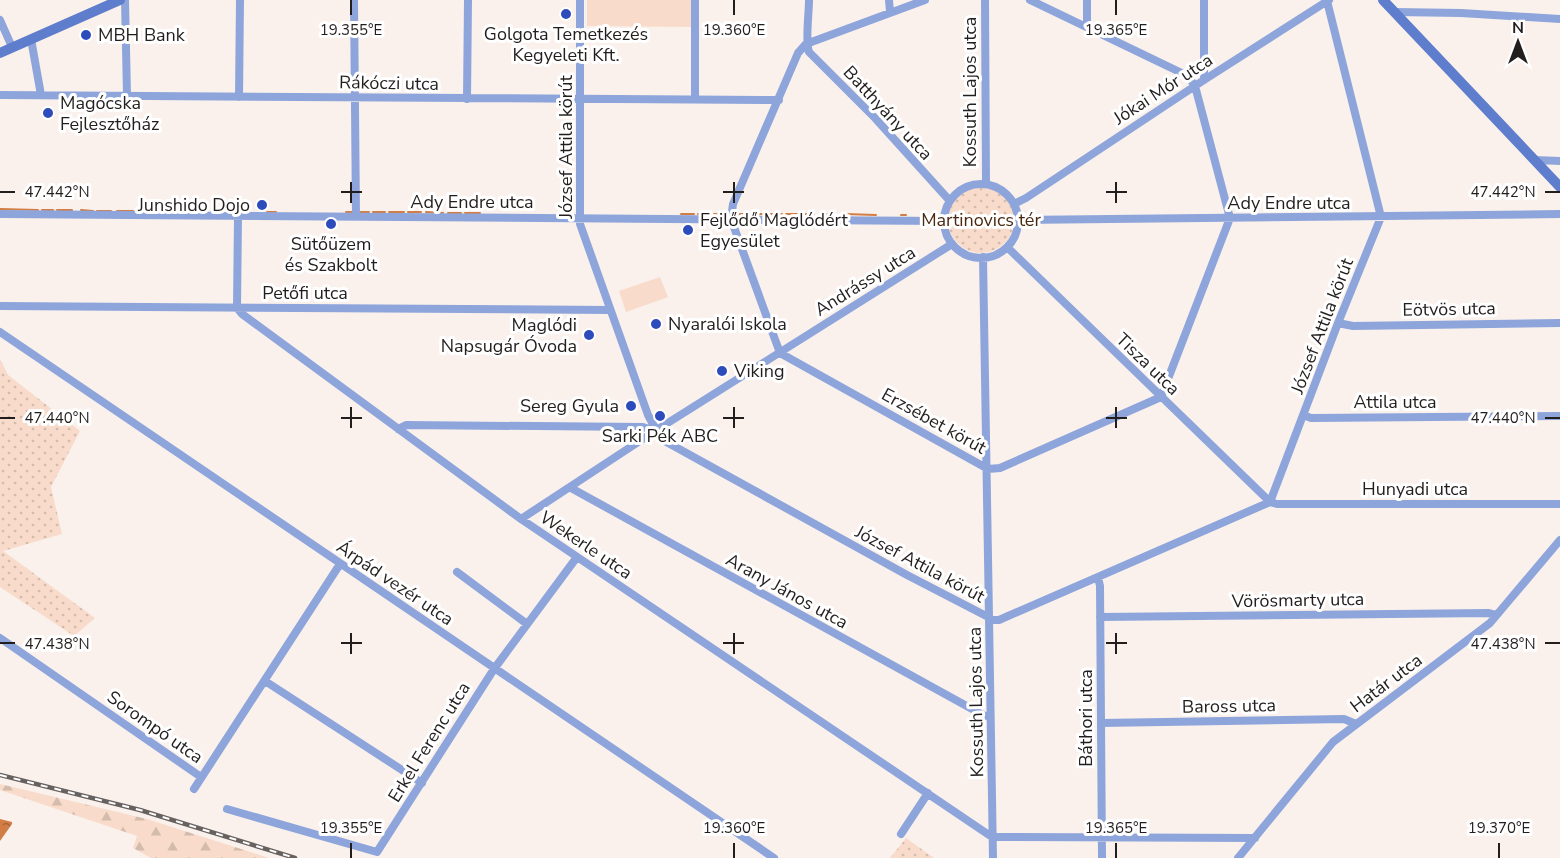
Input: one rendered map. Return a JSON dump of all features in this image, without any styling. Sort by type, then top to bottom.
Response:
[{"type":"main road","points":[[0,53],[120,0]]},
{"type":"main road","points":[[1383,0],[1560,187]]},
{"type":"street","points":[[125,0],[127,96]]},
{"type":"street","points":[[239,97],[240,0]]},
{"type":"street","points":[[354,0],[353,97],[356,216]]},
{"type":"street","points":[[467,99],[468,0]]},
{"type":"street","name":"József Attila körút","points":[[580,0],[579,218],[609,310],[648,415],[661,439],[990,619],[999,620],[1270,502],[1381,217]]},
{"type":"street","points":[[695,0],[695,99]]},
{"type":"street","points":[[780,353],[731,219],[733,204],[798,53],[806,44],[809,34],[809,0]]},
{"type":"street","points":[[889,0],[890,12]]},
{"type":"street","points":[[806,44],[925,0]]},
{"type":"street","name":"Kossuth Lajos utca","points":[[985,0],[986,184]]},
{"type":"street","points":[[1030,0],[1188,76],[1195,86],[1230,218],[1161,397]]},
{"type":"street","points":[[1087,0],[1087,26]]},
{"type":"street","points":[[1204,0],[1204,80]]},
{"type":"street","points":[[1328,1],[1381,217]]},
{"type":"street","name":"Jókai Mór utca","points":[[1014,204],[1328,1]]},
{"type":"street","points":[[1395,12],[1560,19]]},
{"type":"street","points":[[0,20],[12,47]]},
{"type":"street","points":[[31,39],[41,95]]},
{"type":"street","name":"Batthyány utca","points":[[806,44],[809,52],[875,118],[950,201]]},
{"type":"street","name":"Rákóczi utca","points":[[0,95],[779,100]]},
{"type":"street","points":[[1535,160],[1560,161]]},
{"type":"street","points":[[975,184],[986,184],[1007,194],[1014,204],[1018,220],[1013,239],[1007,247],[999,253],[983,257],[972,256],[952,244],[944,221],[950,201],[957,193],[975,184]]},
{"type":"street","name":"Ady Endre utca","points":[[0,214],[944,221]]},
{"type":"street","name":"Ady Endre utca","points":[[1018,220],[1560,214]]},
{"type":"street","points":[[237,308],[238,216]]},
{"type":"street","name":"Andrássy utca","points":[[521,519],[952,244]]},
{"type":"street","name":"Tisza utca","points":[[1007,247],[1270,502]]},
{"type":"street","name":"Kossuth Lajos utca","points":[[983,257],[993,858]]},
{"type":"street","name":"Petőfi utca","points":[[0,306],[609,310]]},
{"type":"street","name":"Wekerle utca","points":[[237,308],[242,314],[521,519],[992,837]]},
{"type":"street","name":"Eötvös utca","points":[[1338,323],[1353,326],[1560,323]]},
{"type":"street","name":"Árpád vezér utca","points":[[0,332],[774,858]]},
{"type":"street","name":"Erzsébet körút","points":[[780,353],[988,469],[1000,468],[1161,397]]},
{"type":"street","name":"Attila utca","points":[[1303,415],[1311,418],[1560,416]]},
{"type":"street","points":[[398,429],[406,425],[578,426],[643,427],[656,431]]},
{"type":"street","name":"Arany János utca","points":[[571,488],[983,716],[990,717]]},
{"type":"street","name":"Hunyadi utca","points":[[1270,502],[1278,504],[1560,504]]},
{"type":"street","name":"Határ utca","points":[[1238,858],[1333,742],[1490,623],[1560,540]]},
{"type":"street","name":"Erkel Ferenc utca","points":[[227,809],[377,852],[494,669],[577,557]]},
{"type":"street","name":"Sorompó utca","points":[[0,638],[201,777],[340,564]]},
{"type":"street","points":[[457,572],[526,624]]},
{"type":"street","name":"Báthori utca","points":[[1098,577],[1100,586],[1102,858]]},
{"type":"street","name":"Vörösmarty utca","points":[[1100,617],[1477,613],[1496,615]]},
{"type":"street","points":[[265,681],[422,783]]},
{"type":"street","name":"Baross utca","points":[[1101,723],[1344,719],[1356,724]]},
{"type":"street","points":[[195,789],[201,777]]},
{"type":"street","points":[[901,834],[928,793]]},
{"type":"street","points":[[992,837],[1255,838]]},
{"type":"green space","points":[[587,0],[691,0],[691,27],[587,26]]},
{"type":"green space","name":"Martinovics tér","points":[[981,187],[994,189],[1004,197],[1012,207],[1014,220],[1012,233],[1004,243],[994,251],[981,253],[968,251],[958,243],[950,233],[948,220],[950,207],[958,197],[968,189]]},
{"type":"green space","points":[[660,277],[668,297],[626,312],[619,291]]},
{"type":"green space","points":[[0,359],[8,375],[80,431],[51,487],[62,534],[3,551],[95,618],[74,636],[0,587]]},
{"type":"green space","points":[[0,784],[147,819],[269,858],[151,858],[133,848],[137,836],[0,790]]},
{"type":"green space","points":[[906,838],[934,858],[890,858]]},
{"type":"water","points":[[0,819],[12,822],[12,824],[0,841]]},
{"type":"waterway","points":[[0,209],[38,210]]},
{"type":"waterway","points":[[42,210],[53,210]]},
{"type":"waterway","points":[[57,210],[72,210]]},
{"type":"waterway","points":[[81,210],[93,211]]},
{"type":"waterway","points":[[97,211],[111,211]]},
{"type":"waterway","points":[[117,211],[133,211]]},
{"type":"waterway","points":[[137,211],[149,211]]},
{"type":"waterway","points":[[267,212],[276,212]]},
{"type":"waterway","points":[[346,212],[353,212]]},
{"type":"waterway","points":[[359,212],[369,212]]},
{"type":"waterway","points":[[373,212],[385,212]]},
{"type":"waterway","points":[[389,212],[404,212]]},
{"type":"waterway","points":[[408,212],[421,212]]},
{"type":"waterway","points":[[426,212],[443,213]]},
{"type":"waterway","points":[[448,213],[461,213]]},
{"type":"waterway","points":[[465,213],[480,213]]},
{"type":"waterway","points":[[681,214],[694,214]]},
{"type":"waterway","points":[[698,214],[710,214]]},
{"type":"waterway","points":[[714,214],[727,214]]},
{"type":"waterway","points":[[735,214],[782,214]]},
{"type":"waterway","points":[[786,214],[799,214]]},
{"type":"waterway","points":[[803,214],[814,214]]},
{"type":"waterway","points":[[824,214],[833,214]]},
{"type":"waterway","points":[[845,214],[876,215]]},
{"type":"waterway","points":[[901,215],[906,215]]},
{"type":"railway","points":[[0,775],[140,810],[295,858]]},
{"type":"place","name":"Golgota Temetkezés Kegyeleti Kft.","points":[[566,14]]},
{"type":"place","name":"MBH Bank","points":[[86,35]]},
{"type":"place","name":"Magócska Fejlesztőház","points":[[48,113]]},
{"type":"place","name":"Junshido Dojo","points":[[262,205]]},
{"type":"place","name":"Sütőüzem és Szakbolt","points":[[331,224]]},
{"type":"place","name":"Fejlődő Maglódért Egyesület","points":[[688,230]]},
{"type":"place","name":"Nyaralói Iskola","points":[[656,324]]},
{"type":"place","name":"Maglódi Napsugár Óvoda","points":[[589,335]]},
{"type":"place","name":"Viking","points":[[722,371]]},
{"type":"place","name":"Sereg Gyula","points":[[631,406]]},
{"type":"place","name":"Sarki Pék ABC","points":[[660,416]]}]
